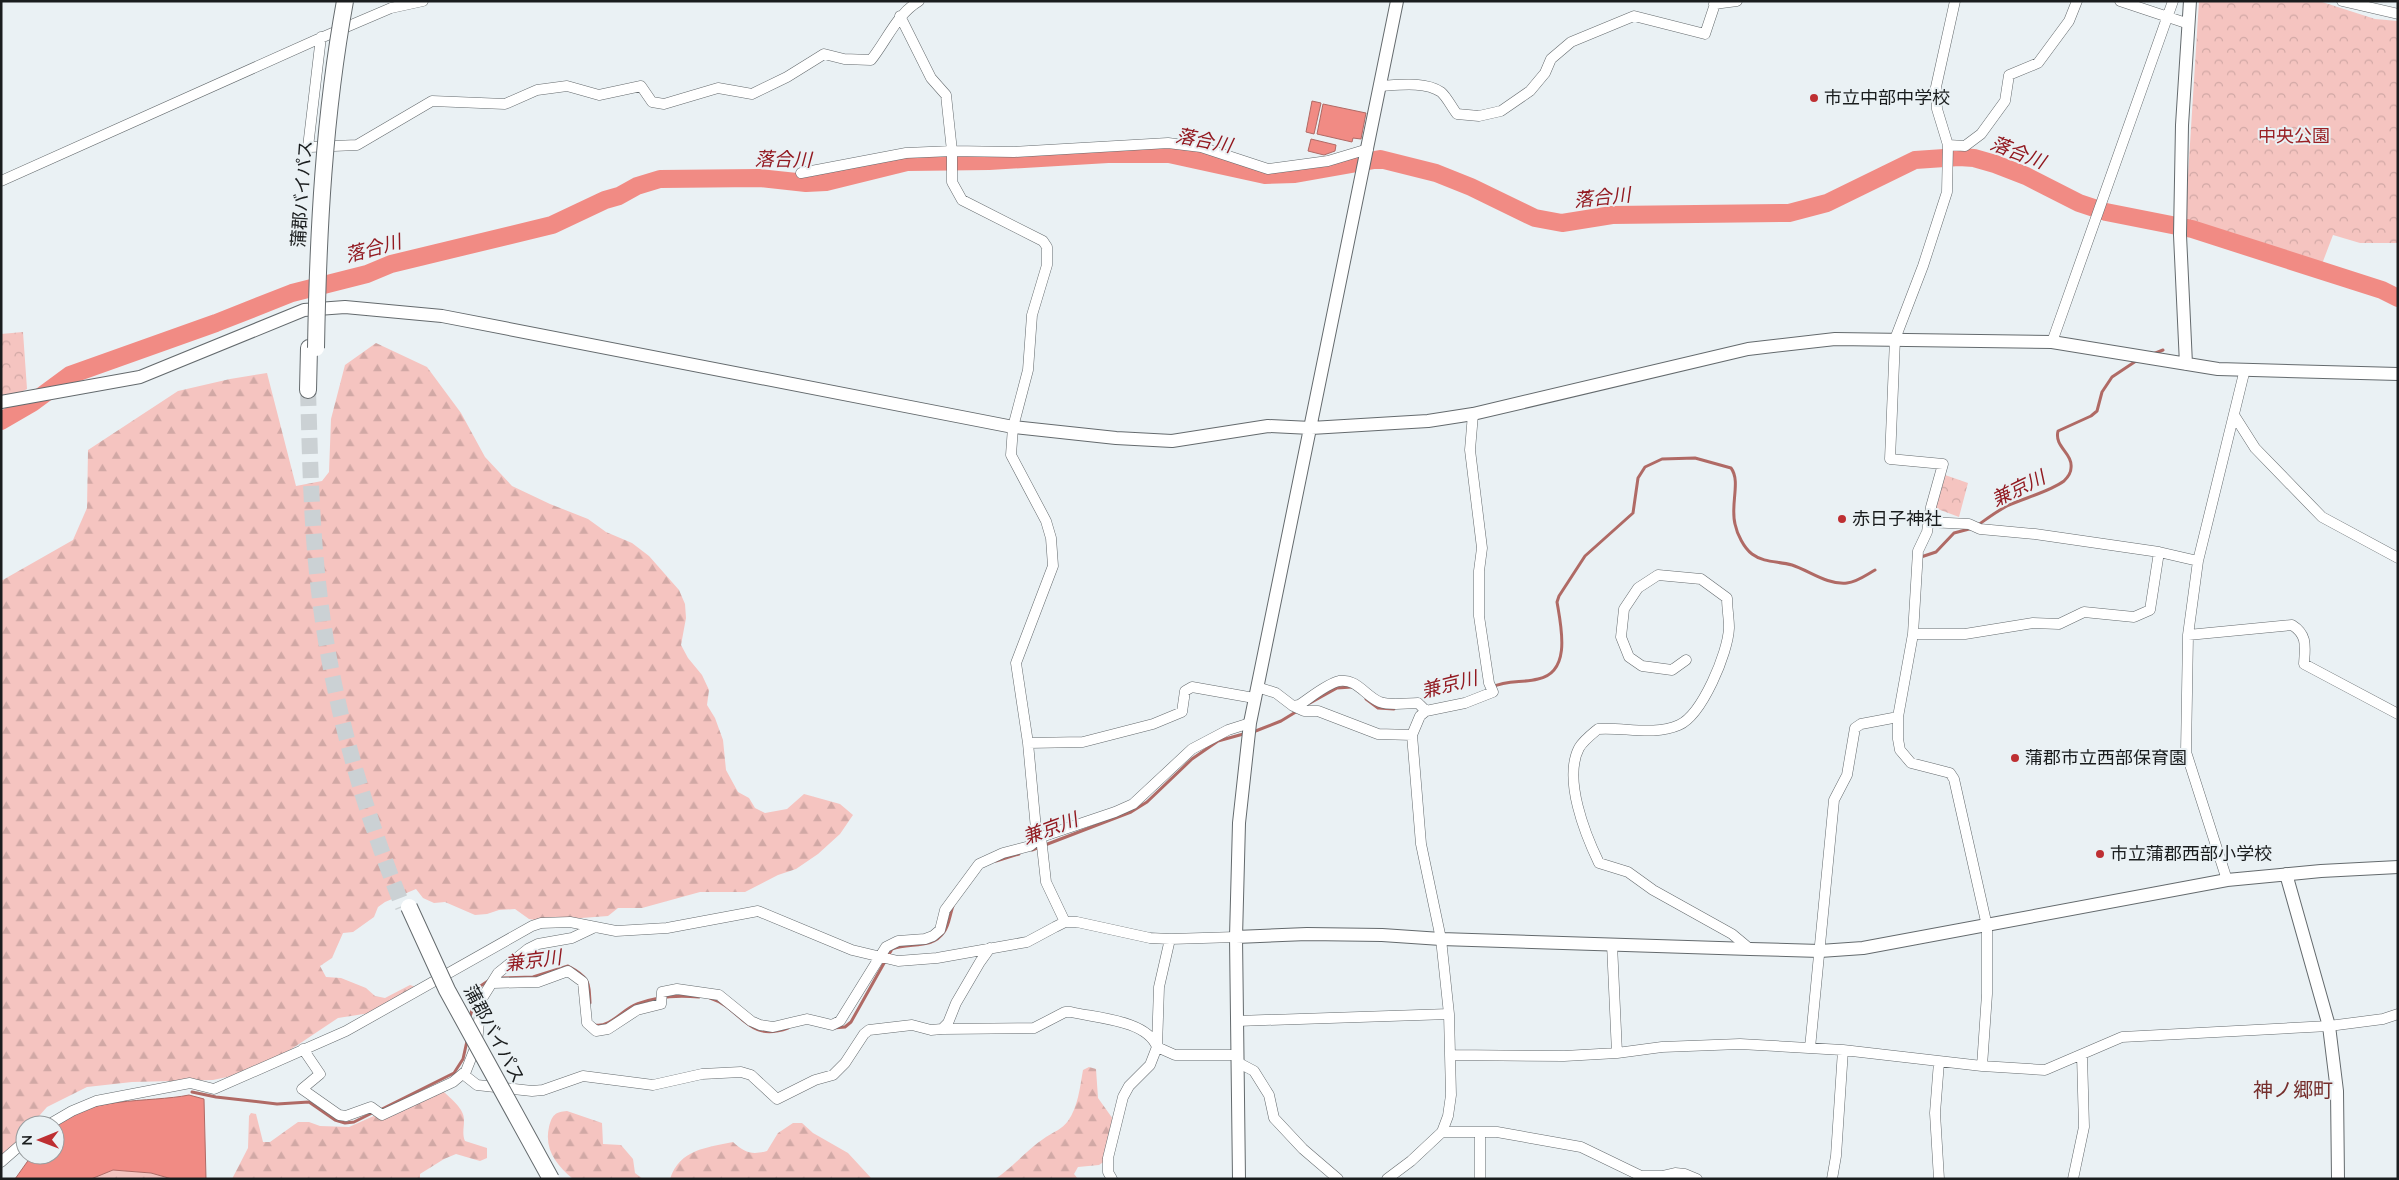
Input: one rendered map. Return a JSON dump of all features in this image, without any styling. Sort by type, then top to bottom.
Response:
[{"type":"highway","name":"蒲郡バイパス","points":[[312,390],[312,236],[326,70],[339,1]]},
{"type":"highway","name":"蒲郡バイパス","points":[[312,348],[318,236],[332,70],[345,1]]},
{"type":"highway","name":"蒲郡バイパス","points":[[545,1179],[447,1000],[406,907],[447,990],[552,1179]]},
{"type":"street","points":[[1,181],[321,37],[391,8],[424,1]]},
{"type":"street","points":[[321,37],[308,146],[310,147],[357,145],[432,101],[505,104],[537,90],[567,86],[599,95],[641,86],[652,102],[664,104],[718,88],[752,94],[786,77],[824,54],[851,60],[871,60],[886,41],[900,16],[919,1]]},
{"type":"street","points":[[1239,1179],[1236,938],[1239,823],[1249,728],[1397,1]]},
{"type":"street","points":[[1379,86],[1414,85],[1431,88],[1442,93],[1457,114],[1479,116],[1502,111],[1530,91],[1545,73],[1551,59],[1571,42],[1634,16],[1705,34],[1715,3],[1737,1]]},
{"type":"street","points":[[1955,1],[1936,87],[1937,109],[1948,146],[1946,192],[1923,266],[1895,339],[1890,459],[1943,464],[1926,532],[1918,551],[1913,634],[1898,717],[1898,738],[1900,750],[1916,766],[1950,772],[1954,780],[1987,926],[1987,994],[1982,1066]]},
{"type":"street","points":[[1948,146],[1965,146],[1981,134],[2005,101],[2009,75],[2038,63],[2070,21],[2077,1]]},
{"type":"street","points":[[2120,1],[2189,24]]},
{"type":"street","points":[[2052,342],[2099,204],[2173,1]]},
{"type":"street","points":[[2186,364],[2180,235],[2182,125],[2190,1]]},
{"type":"street","points":[[2342,1],[2398,14]]},
{"type":"street","points":[[900,16],[931,78],[946,95],[952,152],[952,182],[962,200],[1043,241],[1047,248],[1047,265],[1032,315],[1028,370],[1013,427],[1011,455],[1046,520],[1051,538],[1053,566],[1016,663],[1028,743],[1036,830],[1041,839],[1046,882],[1065,922]]},
{"type":"street","points":[[801,173],[906,153],[1014,152],[1168,143],[1201,147],[1268,169],[1328,161],[1367,151]]},
{"type":"street","points":[[1,402],[61,390],[95,387],[140,377],[304,310],[345,307],[442,316],[1013,427],[1116,438],[1172,441],[1268,426],[1311,428],[1428,422],[1473,414],[1748,349],[1835,339],[2052,342],[2218,369],[2245,368],[2398,374]]},
{"type":"street","points":[[2227,880],[2186,752],[2188,635],[2198,561],[2245,368]]},
{"type":"street","points":[[1298,708],[1299,705],[1337,682],[1346,681],[1356,684],[1374,699],[1384,703],[1423,708],[1465,703],[1493,692],[1479,616],[1479,571],[1482,548],[1470,450],[1473,414]]},
{"type":"street","points":[[2234,415],[2255,448],[2322,517],[2398,558]]},
{"type":"street","points":[[1928,522],[1969,524],[1980,529],[2035,534],[2159,552],[2198,561]]},
{"type":"street","points":[[1913,634],[1965,634],[2033,623],[2059,624],[2084,612],[2134,616],[2150,610],[2159,552]]},
{"type":"street","points":[[1686,660],[1672,670],[1642,666],[1629,657],[1620,637],[1624,609],[1638,588],[1658,575],[1701,579],[1727,598],[1729,630],[1718,672],[1691,715],[1680,725],[1652,730],[1615,727],[1598,729],[1580,746],[1576,756],[1575,776],[1583,829],[1598,863],[1628,872],[1653,890],[1732,934],[1750,949]]},
{"type":"street","points":[[2188,635],[2292,625],[2300,630],[2305,640],[2304,664],[2398,714]]},
{"type":"street","points":[[1028,743],[1083,742],[1153,724],[1182,712],[1185,691],[1192,687],[1276,693],[1298,708],[1318,711],[1378,734],[1412,735]]},
{"type":"street","points":[[1387,1179],[1411,1161],[1442,1132],[1448,1116],[1451,1095],[1449,1014],[1441,939],[1421,844],[1412,735],[1423,708]]},
{"type":"street","points":[[1810,1048],[1834,800],[1846,775],[1854,728],[1861,724],[1898,717]]},
{"type":"street","points":[[495,979],[538,982],[568,971],[583,982],[587,1023],[596,1031],[608,1029],[637,1010],[661,1004],[662,992],[677,989],[719,995],[751,1021],[760,1025],[772,1027],[807,1019],[832,1025],[840,1021],[850,1009],[885,958],[892,942],[925,939],[933,936],[940,930],[945,910],[950,901],[979,864],[1003,853],[1030,846],[1041,839],[1133,804],[1192,749],[1228,730],[1249,728]]},
{"type":"street","points":[[64,1115],[96,1101],[190,1083],[214,1089],[346,1031],[532,926],[541,923],[570,922],[616,931],[667,928],[758,911],[852,950],[885,958],[937,958],[1027,942],[1065,922],[1077,922],[1150,938],[1170,939],[1307,934],[1820,951],[1863,948],[2227,880],[2286,874],[2398,867]]},
{"type":"street","points":[[2286,874],[2328,1026],[2337,1091],[2338,1179]]},
{"type":"street","points":[[304,1049],[320,1074],[302,1089],[339,1115],[346,1116],[376,1111],[382,1115],[452,1082],[463,1074],[470,1064],[477,1043],[482,1000],[495,979],[528,950],[538,944],[572,938],[593,928]]},
{"type":"street","points":[[1112,1179],[1108,1172],[1108,1158],[1123,1097],[1129,1086],[1150,1065],[1157,1048],[1159,987],[1170,939]]},
{"type":"street","points":[[1612,944],[1617,1053]]},
{"type":"street","points":[[942,1029],[948,1023],[956,1003],[990,948]]},
{"type":"street","points":[[463,1074],[478,1085],[532,1091],[543,1090],[583,1076],[653,1085],[702,1074],[741,1072],[751,1075],[777,1099],[816,1080],[833,1075],[845,1064],[864,1034],[869,1030],[912,1025],[931,1030],[1034,1028],[1065,1012],[1140,1028],[1154,1038],[1157,1048]]},
{"type":"street","points":[[1237,1021],[1449,1014]]},
{"type":"street","points":[[1451,1055],[1564,1056],[1617,1053],[1662,1047],[1740,1044],[1843,1050],[1939,1062],[2045,1070],[2122,1037],[2328,1026],[2383,1019],[2398,1014]]},
{"type":"street","points":[[1157,1048],[1175,1055],[1237,1059],[1254,1072],[1269,1095],[1274,1118],[1303,1149],[1337,1178]]},
{"type":"street","points":[[1832,1179],[1836,1156],[1843,1050]]},
{"type":"street","points":[[2073,1179],[2084,1127],[2082,1055]]},
{"type":"street","points":[[1939,1062],[1935,1113],[1939,1179]]},
{"type":"street","points":[[1442,1132],[1497,1132],[1580,1148],[1624,1174],[1662,1176],[1675,1173],[1685,1174],[1697,1179]]},
{"type":"street","points":[[1480,1132],[1480,1179]]},
{"type":"street","points":[[1,1162],[15,1150]]},
{"type":"green space","name":"中央公園","points":[[2199,1],[2319,1],[2375,19],[2398,21],[2398,243],[2360,243],[2333,235],[2322,264],[2312,267],[2214,236],[2185,223]]},
{"type":"green space","points":[[23,332],[27,389],[2,396],[1,334]]},
{"type":"green space","points":[[376,343],[427,367],[461,413],[485,457],[512,486],[588,519],[606,532],[632,543],[649,556],[679,590],[685,604],[686,618],[681,645],[688,658],[702,675],[709,690],[707,705],[715,718],[723,740],[726,770],[738,792],[749,798],[755,808],[765,813],[787,809],[804,794],[840,804],[853,815],[840,834],[818,854],[796,869],[778,875],[745,892],[700,892],[642,908],[618,908],[608,916],[541,921],[529,919],[515,909],[475,915],[445,902],[434,903],[423,898],[416,889],[385,902],[378,907],[374,917],[353,932],[343,933],[332,958],[320,966],[326,977],[341,978],[366,988],[375,996],[385,998],[410,985],[416,987],[383,1011],[338,1018],[287,1052],[232,1076],[213,1080],[132,1082],[87,1087],[47,1107],[40,1115],[15,1115],[15,1144],[1,1161],[1,581],[73,540],[87,508],[88,450],[178,391],[267,373],[296,486],[322,481],[329,472],[331,419],[345,365]]},
{"type":"green space","points":[[1945,475],[1968,483],[1959,517],[1935,508]]},
{"type":"green space","points":[[1089,1067],[1096,1069],[1098,1098],[1113,1119],[1105,1161],[1099,1165],[1078,1167],[1074,1174],[1078,1179],[995,1179],[1039,1142],[1061,1128],[1068,1121],[1080,1090],[1083,1070]]},
{"type":"green space","points":[[443,1091],[462,1112],[465,1141],[487,1148],[487,1158],[480,1161],[456,1154],[420,1174],[420,1179],[232,1179],[248,1148],[249,1116],[251,1113],[256,1114],[263,1142],[270,1142],[298,1122],[309,1122],[320,1126],[349,1127],[376,1115]]},
{"type":"green space","points":[[567,1111],[602,1123],[603,1144],[621,1145],[633,1159],[635,1173],[643,1179],[573,1179],[567,1174],[553,1156],[548,1142],[548,1135],[553,1117],[557,1113]]},
{"type":"green space","points":[[793,1123],[802,1123],[813,1133],[848,1153],[872,1179],[670,1179],[680,1161],[704,1148],[733,1142],[741,1149],[749,1152],[767,1151],[778,1133]]},
{"type":"green space","points":[[113,1170],[151,1173],[172,1179],[91,1179]]},
{"type":"shaded area","points":[[1312,101],[1321,103],[1314,134],[1306,132]]},
{"type":"shaded area","points":[[1323,104],[1366,113],[1361,139],[1353,138],[1352,142],[1317,134]]},
{"type":"shaded area","points":[[1311,139],[1336,145],[1335,151],[1324,155],[1308,151]]},
{"type":"shaded area","points":[[189,1095],[204,1099],[206,1179],[172,1179],[151,1173],[113,1170],[91,1179],[15,1179],[25,1165],[65,1165],[65,1119],[67,1117],[99,1105]]},
{"type":"waterway","name":"落合川","points":[[1,421],[32,403],[70,375],[216,323],[292,293],[367,274],[391,264],[552,225],[605,200],[619,196],[637,186],[660,179],[759,178],[806,183],[826,182],[907,162],[989,161],[1108,154],[1169,154],[1265,175],[1295,174],[1380,159],[1436,173],[1471,187],[1535,218],[1562,223],[1612,215],[1789,213],[1827,203],[1915,160],[1959,157],[1974,158],[2026,176],[2079,203],[2106,212],[2192,229],[2382,290],[2398,298]]},
{"type":"waterway","name":"兼京川","points":[[2153,354],[2163,350]]},
{"type":"waterway","name":"兼京川","points":[[1978,525],[2007,506],[2044,492],[2068,477],[2071,463],[2057,437],[2058,431],[2091,416],[2097,411],[2102,392],[2112,377],[2136,361]]},
{"type":"waterway","name":"兼京川","points":[[1492,687],[1503,683],[1538,679],[1549,675],[1556,667],[1562,647],[1557,602],[1559,596],[1585,556],[1633,513],[1638,478],[1645,467],[1662,459],[1695,458],[1731,468],[1735,480],[1734,517],[1736,528],[1746,548],[1757,557],[1792,565],[1826,580],[1840,583],[1854,581],[1875,570]]},
{"type":"waterway","name":"兼京川","points":[[1921,557],[1936,552],[1954,533],[1973,528]]},
{"type":"waterway","name":"兼京川","points":[[1310,703],[1337,688],[1352,687]]},
{"type":"waterway","name":"兼京川","points":[[1366,699],[1378,708],[1394,709]]},
{"type":"waterway","name":"兼京川","points":[[1253,732],[1281,721],[1299,710]]},
{"type":"waterway","name":"兼京川","points":[[1032,850],[1131,812],[1147,802],[1192,759],[1218,741],[1247,733]]},
{"type":"waterway","name":"兼京川","points":[[996,861],[1019,854]]},
{"type":"waterway","name":"兼京川","points":[[833,1028],[845,1027],[851,1022],[892,949],[927,943],[939,938],[947,927],[953,906]]},
{"type":"waterway","name":"兼京川","points":[[499,978],[533,977],[568,966],[580,973],[586,980],[590,1003]]},
{"type":"waterway","name":"兼京川","points":[[469,1020],[479,987],[491,979]]},
{"type":"waterway","name":"兼京川","points":[[595,1025],[606,1024],[632,1006],[652,999],[675,996],[699,997]]},
{"type":"waterway","name":"兼京川","points":[[710,998],[730,1009],[753,1028],[763,1031],[788,1028]]},
{"type":"waterway","name":"兼京川","points":[[380,1110],[454,1073],[463,1059],[467,1041]]},
{"type":"waterway","name":"兼京川","points":[[192,1092],[216,1097],[277,1104],[309,1102],[335,1120],[345,1123],[354,1122],[374,1112]]},
{"type":"tunnel","points":[[308,390],[314,534],[323,624],[330,666],[349,748],[361,788],[403,907]]},
{"type":"place","name":"市立中部中学校","points":[[1814,98]]},
{"type":"place","name":"赤日子神社","points":[[1842,519]]},
{"type":"place","name":"蒲郡市立西部保育園","points":[[2015,758]]},
{"type":"place","name":"市立蒲郡西部小学校","points":[[2100,854]]},
{"type":"district","name":"神ノ郷町","points":[[2293,1090]]}]
